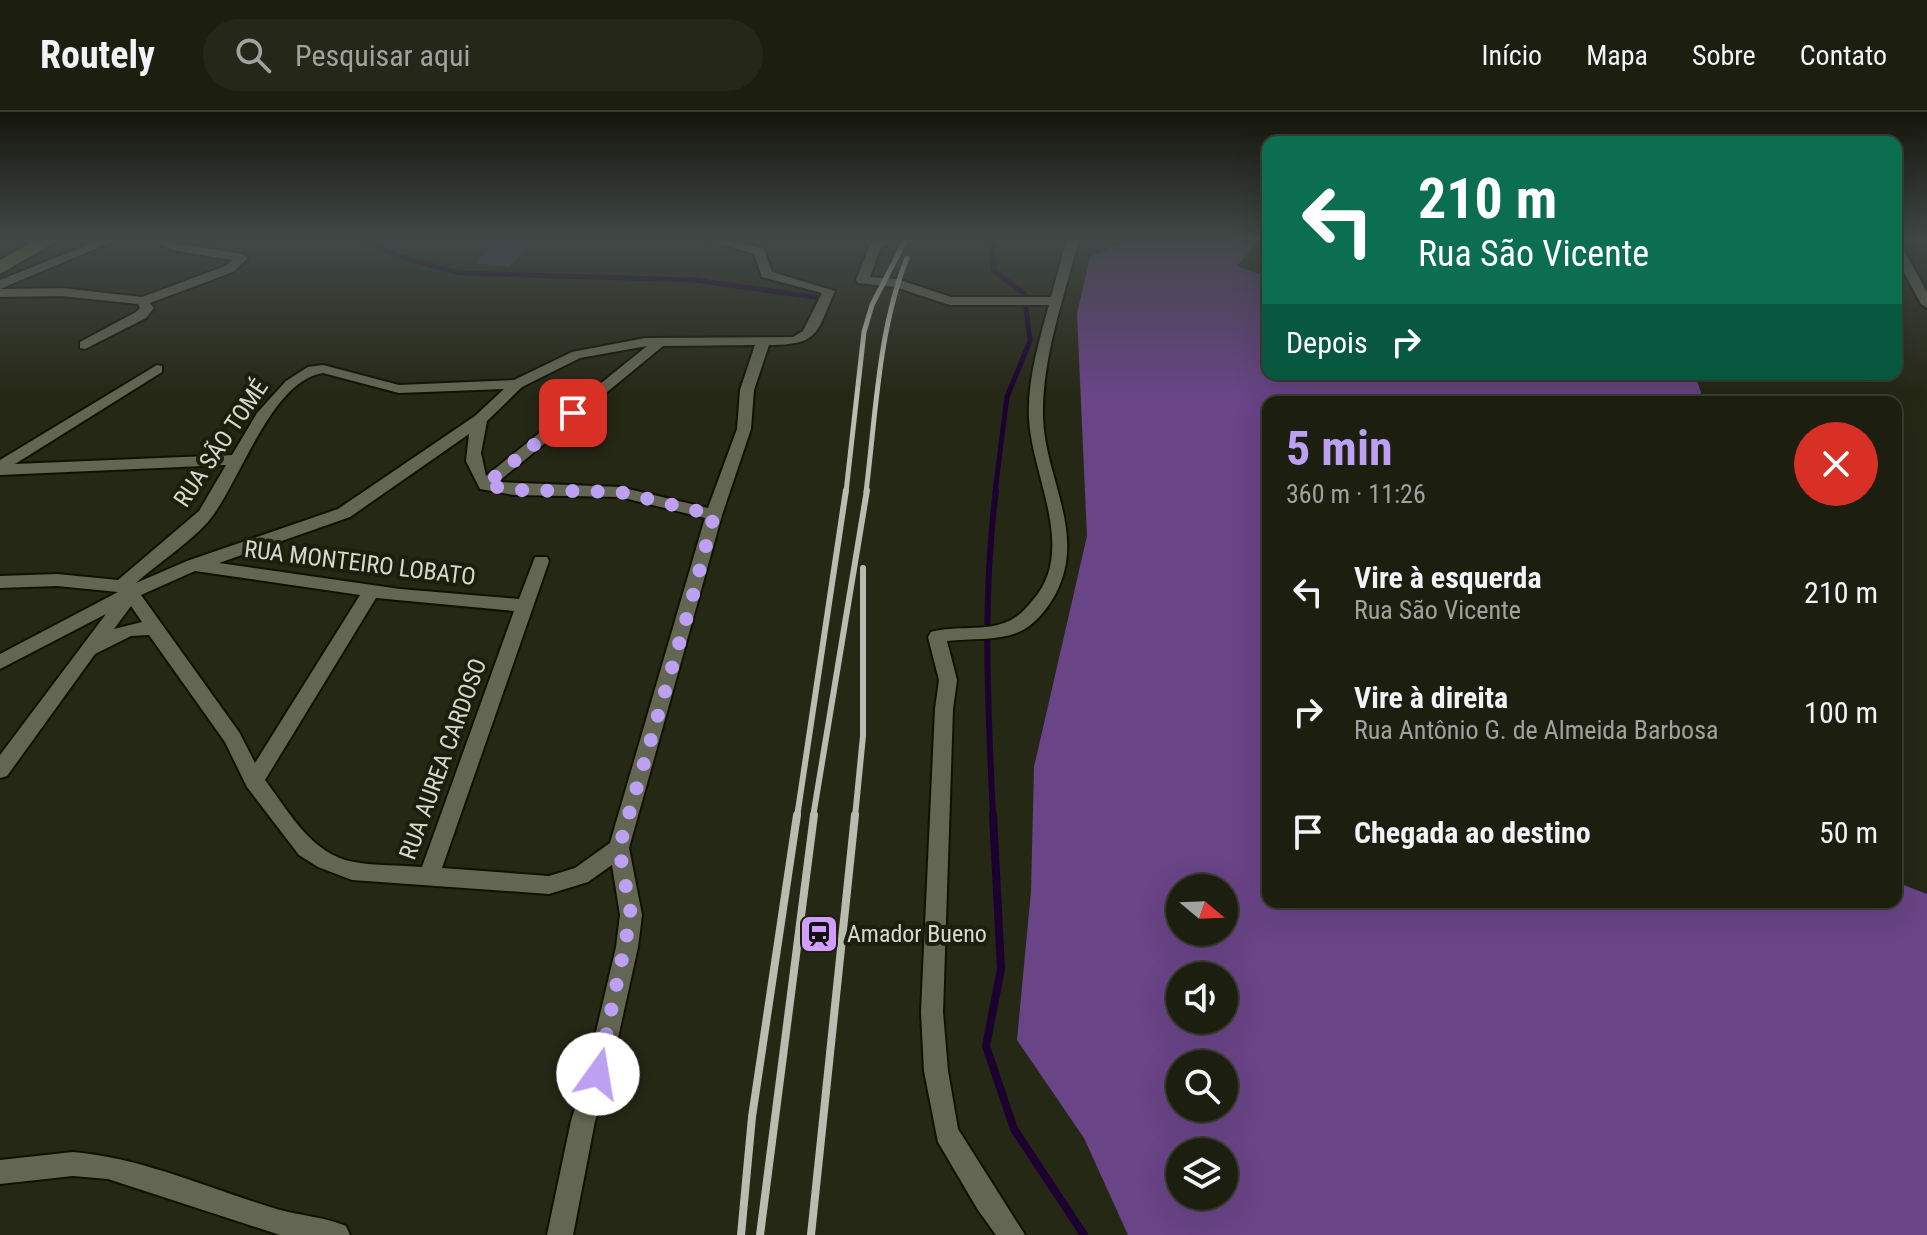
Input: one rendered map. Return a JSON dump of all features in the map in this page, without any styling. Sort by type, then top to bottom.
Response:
[{"type":"street","points":[[0,293],[61,292],[143,301],[171,290]]},
{"type":"street","points":[[0,662],[126,590],[344,513],[480,419],[517,384],[577,355],[660,342],[796,341],[809,333],[830,295],[827,290]]},
{"type":"street","points":[[919,290],[950,301],[1057,301]]},
{"type":"street","points":[[1012,1235],[987,1201],[947,1133],[936,1071],[932,1012],[944,709],[948,680],[937,637],[1012,628],[1040,605],[1062,557],[1061,533],[1042,464],[1036,419],[1038,385],[1060,290]]},
{"type":"street","points":[[85,345],[141,315],[147,308],[143,301]]},
{"type":"street","points":[[485,485],[660,342]]},
{"type":"street","points":[[560,1235],[583,1121],[598,1074],[627,947],[631,915],[619,848],[714,515],[739,446],[747,390],[763,343]]},
{"type":"street","points":[[0,469],[157,369]]},
{"type":"street","name":"RUA SÃO TOMÉ","points":[[126,590],[205,515],[217,499],[235,460],[262,416],[291,384],[316,369],[399,389],[517,384]]},
{"type":"street","points":[[480,419],[471,458],[476,474],[485,485],[514,490],[620,492],[714,515]]},
{"type":"street","points":[[0,469],[235,460]]},
{"type":"street","name":"RUA AUREA CARDOSO","points":[[126,590],[232,737],[254,781],[306,849],[325,861],[352,871],[428,878],[541,561]]},
{"type":"street","name":"RUA MONTEIRO LOBATO","points":[[190,565],[455,601],[525,606]]},
{"type":"street","points":[[0,582],[57,580],[126,590]]},
{"type":"street","points":[[0,770],[85,656],[126,590]]},
{"type":"street","points":[[254,781],[372,590]]},
{"type":"street","points":[[85,656],[118,634],[132,629],[142,627],[159,632]]},
{"type":"street","points":[[428,878],[549,885],[581,875],[619,848]]},
{"type":"street","points":[[0,1172],[73,1164],[108,1167],[282,1223],[337,1235]]},
{"type":"shaded area","points":[[1082,290],[1262,290],[1262,380],[1697,380],[1702,396],[1262,396],[1262,908],[1902,908],[1902,884],[1927,894],[1927,1235],[1128,1235],[1084,1138],[1017,1040],[1031,891],[1034,767],[1087,536],[1077,314]]},
{"type":"waterway","points":[[767,290],[820,298]]},
{"type":"waterway","points":[[1020,290],[1025,294]]},
{"type":"waterway","points":[[995,492],[1007,397],[1030,341],[1026,308]]},
{"type":"waterway","points":[[993,817],[988,613],[996,490]]},
{"type":"waterway","points":[[993,815],[1001,969],[986,1046],[1014,1129],[1084,1235]]},
{"type":"railway","points":[[846,492],[864,332],[880,290]]},
{"type":"railway","points":[[866,492],[884,344],[896,290]]},
{"type":"railway","points":[[797,817],[846,490]]},
{"type":"railway","points":[[813,817],[867,490]]},
{"type":"railway","points":[[855,817],[863,736],[863,568]]},
{"type":"railway","points":[[741,1235],[752,1117],[797,815]]},
{"type":"railway","points":[[760,1235],[814,815]]},
{"type":"railway","points":[[811,1235],[855,815]]},
{"type":"place","name":"Amador Bueno","points":[[819,934]]},
{"type":"route","points":[[573,413],[485,485],[514,490],[620,492],[714,515],[619,848],[631,915],[627,947],[598,1074]]}]
